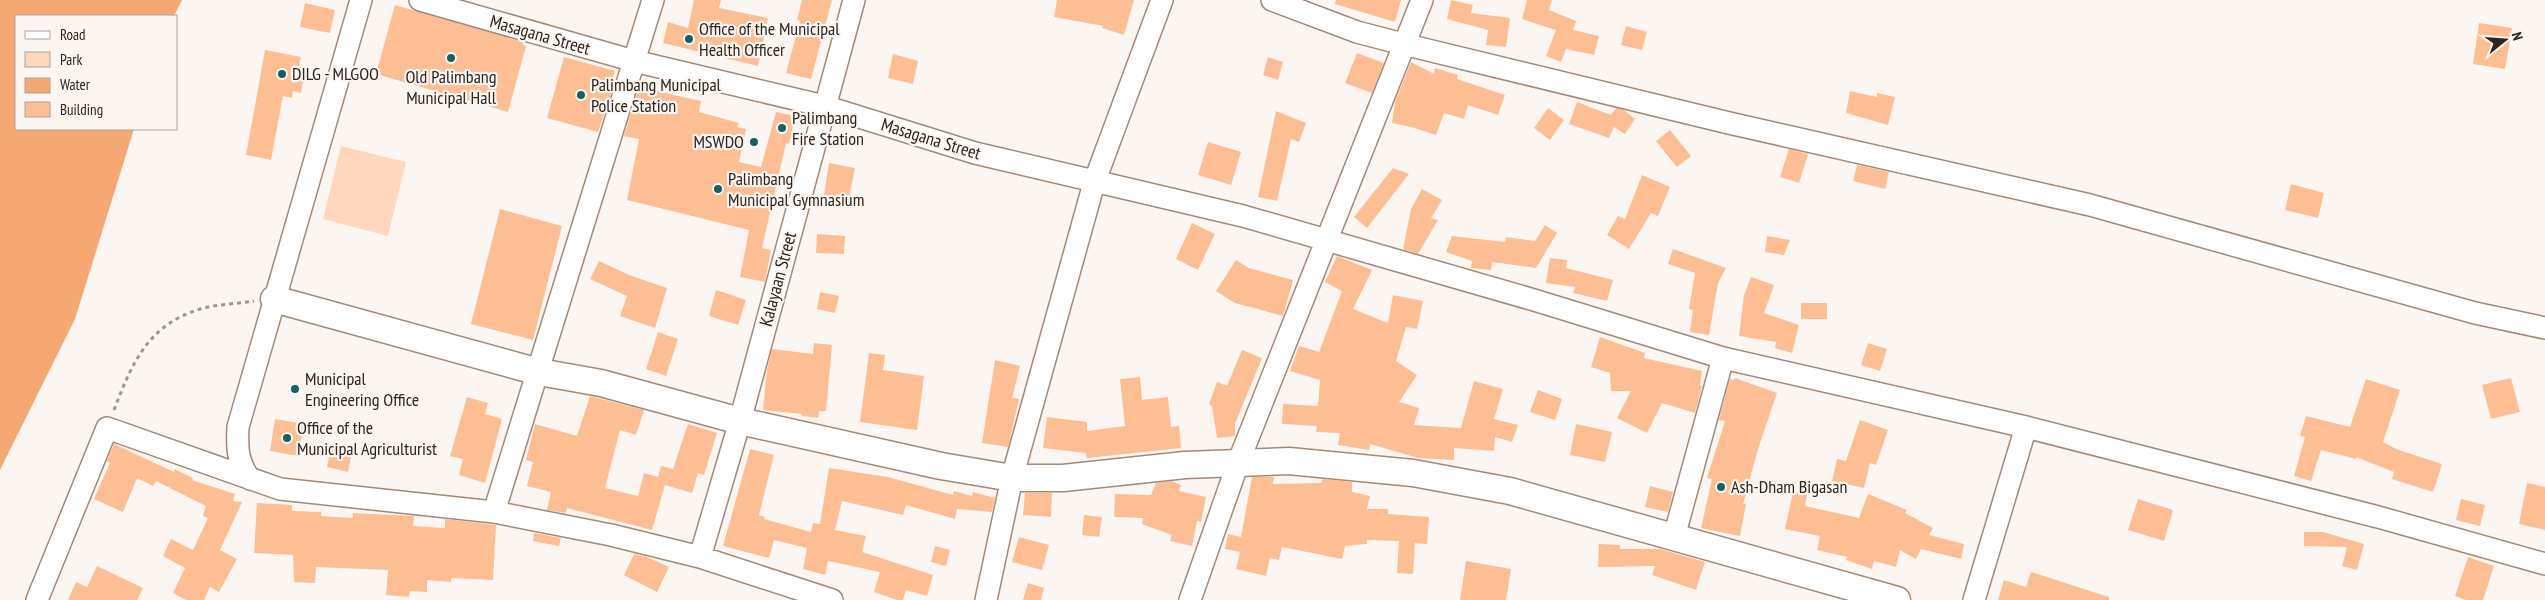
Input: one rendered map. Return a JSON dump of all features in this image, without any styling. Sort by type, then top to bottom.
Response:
[{"type":"street","points":[[250,479],[241,467],[237,449],[238,427],[361,0]]},
{"type":"street","name":"Masagana Street","points":[[420,0],[634,61],[824,106],[975,154],[1243,216],[1534,300],[1723,358],[2026,427],[2360,512],[2545,564]]},
{"type":"street","points":[[494,512],[653,0]]},
{"type":"street","name":"Kalayaan Street","points":[[700,557],[740,421],[854,0]]},
{"type":"street","points":[[986,600],[1012,478],[1094,183],[1162,0]]},
{"type":"street","points":[[1272,0],[1358,32],[1403,44],[1729,123],[2090,205],[2475,313],[2545,328]]},
{"type":"street","points":[[1190,600],[1238,463],[1422,0]]},
{"type":"street","points":[[274,299],[539,372],[601,383],[740,421],[941,466],[1012,478],[1063,478],[1185,465],[1288,461],[1413,473],[1461,480],[1510,491],[1897,600]]},
{"type":"street","points":[[1674,538],[1723,358]]},
{"type":"street","points":[[1974,600],[2026,427]]},
{"type":"street","points":[[37,600],[107,428],[280,489],[494,512],[611,535],[700,557],[832,600]]},
{"type":"path","points":[[107,428],[136,361],[150,338],[163,326],[202,308],[274,299]]},
{"type":"green space","points":[[341,146],[406,162],[388,236],[323,219]]},
{"type":"water","points":[[0,0],[182,0],[174,15],[15,15],[15,130],[134,130],[75,319],[0,470]]},
{"type":"building","points":[[694,0],[721,0],[719,8],[768,18],[758,66],[663,43],[668,22],[688,28]]},
{"type":"building","points":[[802,0],[832,0],[811,79],[786,73],[800,21],[797,20]]},
{"type":"building","points":[[1057,0],[1134,0],[1124,35],[1102,28],[1103,26],[1054,17]]},
{"type":"building","points":[[1336,0],[1401,0],[1395,22],[1335,4]]},
{"type":"building","points":[[1451,0],[1473,5],[1471,13],[1510,18],[1506,47],[1486,45],[1488,30],[1447,19]]},
{"type":"building","points":[[1527,0],[1552,0],[1549,10],[1576,21],[1573,30],[1599,36],[1594,55],[1566,49],[1561,62],[1546,56],[1556,30],[1522,19]]},
{"type":"building","points":[[305,3],[335,10],[330,33],[300,27]]},
{"type":"building","name":"Old Palimbang Municipal Hall","points":[[395,5],[523,42],[523,45],[526,46],[508,112],[376,74]]},
{"type":"building","points":[[2479,23],[2512,28],[2505,69],[2473,64]]},
{"type":"building","points":[[1626,26],[1647,32],[1642,50],[1621,45]]},
{"type":"building","points":[[265,50],[301,57],[296,77],[304,78],[301,93],[293,91],[292,98],[283,96],[271,160],[246,155]]},
{"type":"building","points":[[1357,53],[1384,63],[1372,93],[1345,83]]},
{"type":"building","points":[[893,54],[918,61],[913,84],[888,78]]},
{"type":"building","name":"Palimbang Municipal Police Station","points":[[564,57],[615,71],[612,81],[615,82],[598,132],[547,118]]},
{"type":"building","points":[[1268,57],[1283,62],[1278,80],[1263,75]]},
{"type":"building","points":[[1411,62],[1434,74],[1435,68],[1458,75],[1457,79],[1505,95],[1498,115],[1468,105],[1464,119],[1444,113],[1436,135],[1392,123],[1395,102]]},
{"type":"building","points":[[639,87],[701,101],[699,112],[739,123],[737,127],[746,129],[739,162],[761,167],[776,112],[795,116],[789,144],[786,143],[762,248],[771,250],[765,282],[740,277],[749,230],[627,200],[639,139],[624,136]]},
{"type":"building","points":[[1850,91],[1877,97],[1877,93],[1895,97],[1888,125],[1846,113]]},
{"type":"building","points":[[1577,102],[1611,115],[1616,108],[1624,110],[1635,119],[1625,134],[1614,127],[1609,138],[1569,124]]},
{"type":"building","points":[[1548,108],[1564,120],[1550,140],[1534,128]]},
{"type":"building","points":[[1276,111],[1306,123],[1299,142],[1291,139],[1277,201],[1258,197]]},
{"type":"building","points":[[1670,130],[1691,156],[1677,167],[1656,141]]},
{"type":"building","points":[[1208,142],[1241,152],[1231,185],[1198,175]]},
{"type":"building","points":[[1789,149],[1808,154],[1799,183],[1780,177]]},
{"type":"building","points":[[829,163],[855,168],[849,199],[824,195]]},
{"type":"building","points":[[1857,165],[1889,172],[1885,189],[1853,181]]},
{"type":"building","points":[[1393,168],[1409,174],[1367,228],[1354,217]]},
{"type":"building","points":[[1642,175],[1670,187],[1658,216],[1651,213],[1629,249],[1607,235],[1618,216],[1625,219]]},
{"type":"building","points":[[2291,184],[2324,193],[2318,218],[2285,210]]},
{"type":"building","points":[[1422,189],[1442,200],[1431,218],[1438,220],[1418,254],[1403,249],[1411,209]]},
{"type":"building","points":[[500,209],[562,226],[533,340],[471,324]]},
{"type":"building","points":[[1192,223],[1215,234],[1198,270],[1176,259]]},
{"type":"building","points":[[1545,225],[1557,233],[1536,268],[1492,262],[1491,270],[1471,268],[1472,261],[1446,252],[1452,236],[1505,242],[1506,237],[1535,241]]},
{"type":"building","points":[[817,234],[845,236],[844,254],[816,253]]},
{"type":"building","points":[[1767,236],[1790,240],[1784,255],[1765,252]]},
{"type":"building","points":[[1673,249],[1726,268],[1718,283],[1709,335],[1690,332],[1693,310],[1689,309],[1695,273],[1668,264]]},
{"type":"building","points":[[1337,256],[1372,270],[1353,309],[1388,323],[1393,295],[1423,301],[1417,329],[1406,327],[1396,361],[1417,375],[1399,402],[1419,408],[1414,425],[1461,428],[1474,381],[1503,389],[1494,419],[1518,425],[1512,442],[1495,437],[1494,451],[1454,448],[1454,460],[1418,458],[1370,444],[1369,450],[1338,445],[1340,433],[1316,432],[1317,426],[1282,424],[1283,404],[1318,406],[1320,380],[1290,371],[1299,346],[1319,352],[1342,291],[1325,282]]},
{"type":"building","points":[[1550,258],[1567,260],[1566,268],[1613,280],[1607,301],[1573,293],[1575,287],[1546,283]]},
{"type":"building","points":[[1236,260],[1249,268],[1293,280],[1283,316],[1235,303],[1216,291]]},
{"type":"building","points":[[599,261],[629,275],[667,288],[655,328],[620,316],[627,296],[590,279]]},
{"type":"building","points":[[1751,277],[1774,285],[1764,313],[1799,325],[1792,353],[1775,348],[1776,342],[1739,336],[1744,295]]},
{"type":"building","points":[[716,290],[746,300],[738,325],[709,316]]},
{"type":"building","points":[[820,292],[839,296],[835,313],[817,309]]},
{"type":"building","points":[[1801,303],[1827,303],[1827,319],[1801,319]]},
{"type":"building","points":[[658,332],[678,339],[666,376],[646,369]]},
{"type":"building","points":[[1600,337],[1645,353],[1644,358],[1702,371],[1700,385],[1702,386],[1695,413],[1662,403],[1647,433],[1617,418],[1631,391],[1611,391],[1610,373],[1591,367]]},
{"type":"building","points":[[814,343],[832,345],[826,411],[819,411],[818,418],[802,416],[802,414],[763,410],[767,370],[772,349],[813,354]]},
{"type":"building","points":[[1868,343],[1887,349],[1880,371],[1861,365]]},
{"type":"building","points":[[1242,350],[1262,358],[1235,424],[1235,436],[1217,438],[1212,406],[1209,404],[1217,382],[1227,386]]},
{"type":"building","points":[[869,353],[885,355],[883,370],[924,376],[917,430],[860,422]]},
{"type":"building","points":[[995,360],[1020,366],[1012,398],[1019,399],[1008,447],[982,443]]},
{"type":"building","points":[[1140,377],[1142,400],[1168,397],[1171,427],[1179,426],[1181,448],[1087,458],[1086,453],[1043,448],[1047,417],[1087,422],[1087,431],[1125,426],[1120,379]]},
{"type":"building","points":[[1735,378],[1777,393],[1758,449],[1743,504],[1746,504],[1740,536],[1701,528],[1712,479],[1707,478],[1725,421],[1719,420],[1730,379],[1734,380]]},
{"type":"building","points":[[2511,378],[2520,412],[2491,419],[2482,385]]},
{"type":"building","points":[[2366,379],[2400,390],[2383,442],[2396,449],[2442,464],[2433,492],[2392,479],[2394,472],[2356,457],[2356,459],[2321,450],[2311,481],[2294,476],[2305,437],[2300,436],[2306,416],[2350,427]]},
{"type":"building","points":[[1538,390],[1562,399],[1555,420],[1530,412]]},
{"type":"building","points":[[590,396],[644,410],[636,435],[620,430],[605,488],[638,496],[644,473],[658,477],[661,466],[673,469],[688,424],[717,433],[704,475],[698,473],[692,493],[665,485],[652,530],[567,508],[566,513],[547,510],[551,492],[527,486],[533,462],[526,460],[535,424],[577,436]]},
{"type":"building","points":[[467,397],[488,403],[485,414],[502,419],[485,483],[459,475],[463,459],[450,456]]},
{"type":"building","name":"Office of the Municipal Agriculturist","points":[[275,419],[304,424],[298,456],[270,451]]},
{"type":"building","points":[[1860,420],[1888,430],[1876,465],[1870,463],[1864,488],[1832,481],[1837,459],[1846,461]]},
{"type":"building","points":[[1576,424],[1612,432],[1605,462],[1570,455]]},
{"type":"building","points":[[114,444],[174,472],[175,469],[193,478],[192,480],[235,494],[233,501],[242,502],[220,550],[237,559],[219,592],[210,587],[204,600],[186,600],[173,593],[185,568],[163,556],[171,539],[193,550],[208,518],[203,516],[206,506],[156,481],[153,486],[137,478],[123,512],[94,499],[110,463],[107,461]]},
{"type":"building","points":[[331,447],[352,452],[348,472],[327,467]]},
{"type":"building","points":[[750,449],[774,455],[759,515],[765,517],[764,519],[811,532],[813,523],[820,524],[829,468],[888,477],[953,495],[954,491],[972,496],[973,492],[995,498],[992,512],[957,509],[955,519],[906,505],[903,515],[842,501],[835,530],[866,536],[862,552],[933,575],[927,596],[906,590],[903,600],[897,600],[874,592],[880,572],[828,561],[825,575],[803,569],[807,548],[774,540],[769,558],[723,546]]},
{"type":"building","points":[[1252,477],[1274,477],[1273,484],[1322,483],[1322,479],[1352,482],[1352,492],[1370,496],[1367,509],[1388,509],[1388,514],[1429,517],[1427,544],[1415,543],[1413,574],[1397,573],[1399,541],[1367,540],[1367,544],[1345,546],[1342,559],[1282,547],[1279,560],[1270,558],[1266,576],[1236,569],[1240,552],[1225,549],[1228,534],[1241,537]]},
{"type":"building","points":[[1172,481],[1181,485],[1179,491],[1206,497],[1201,522],[1197,521],[1192,546],[1170,541],[1172,535],[1142,524],[1143,518],[1114,517],[1115,494],[1151,495],[1156,483]]},
{"type":"building","points":[[2527,483],[2545,487],[2545,530],[2519,524]]},
{"type":"building","points":[[1650,486],[1673,492],[1668,512],[1645,507]]},
{"type":"building","points":[[1793,492],[1807,495],[1805,506],[1859,518],[1868,494],[1907,510],[1905,513],[1933,528],[1929,535],[1964,544],[1961,559],[1921,549],[1916,559],[1900,550],[1896,567],[1874,561],[1872,569],[1846,560],[1847,557],[1817,550],[1820,536],[1785,529]]},
{"type":"building","points":[[1025,493],[1052,493],[1051,517],[1023,515]]},
{"type":"building","points":[[2138,499],[2173,510],[2164,541],[2128,530]]},
{"type":"building","points":[[2461,499],[2485,505],[2480,526],[2456,520]]},
{"type":"building","points":[[257,503],[292,505],[292,511],[321,512],[321,516],[353,518],[353,513],[414,516],[413,526],[445,528],[445,519],[496,525],[493,580],[451,578],[451,582],[427,580],[427,592],[410,591],[409,597],[386,595],[388,570],[316,567],[315,583],[294,582],[293,555],[254,553]]},
{"type":"building","points":[[1084,515],[1102,517],[1099,537],[1082,535]]},
{"type":"building","points":[[2304,532],[2323,532],[2364,544],[2357,570],[2342,566],[2347,547],[2304,546]]},
{"type":"building","points":[[534,533],[561,538],[559,546],[533,541]]},
{"type":"building","points":[[1019,537],[1049,545],[1042,570],[1012,562]]},
{"type":"building","points":[[1599,544],[1620,545],[1620,549],[1660,549],[1705,562],[1696,590],[1652,575],[1655,566],[1598,567]]},
{"type":"building","points":[[935,546],[950,550],[946,566],[931,562]]},
{"type":"building","points":[[634,554],[647,557],[669,567],[657,592],[624,575]]},
{"type":"building","points":[[2468,557],[2494,566],[2483,600],[2466,600],[2455,596]]},
{"type":"building","points":[[1466,561],[1511,569],[1506,600],[1460,600]]},
{"type":"building","points":[[97,566],[143,588],[137,600],[68,600],[76,582],[87,587]]},
{"type":"building","points":[[2031,572],[2109,597],[2109,600],[1998,600],[2004,580],[2026,587]]},
{"type":"building","points":[[1028,583],[1044,588],[1041,600],[1023,600]]},
{"type":"place","name":"Office of the Municipal Health Officer","points":[[689,39]]},
{"type":"place","name":"Old Palimbang Municipal Hall","points":[[451,58]]},
{"type":"place","name":"DILG - MLGOO","points":[[282,74]]},
{"type":"place","name":"Palimbang Municipal Police Station","points":[[581,95]]},
{"type":"place","name":"Palimbang Fire Station","points":[[782,128]]},
{"type":"place","name":"MSWDO","points":[[754,142]]},
{"type":"place","name":"Palimbang Municipal Gymnasium","points":[[718,189]]},
{"type":"place","name":"Municipal Engineering Office","points":[[295,389]]},
{"type":"place","name":"Office of the Municipal Agriculturist","points":[[287,438]]},
{"type":"place","name":"Ash-Dham Bigasan","points":[[1721,487]]}]
